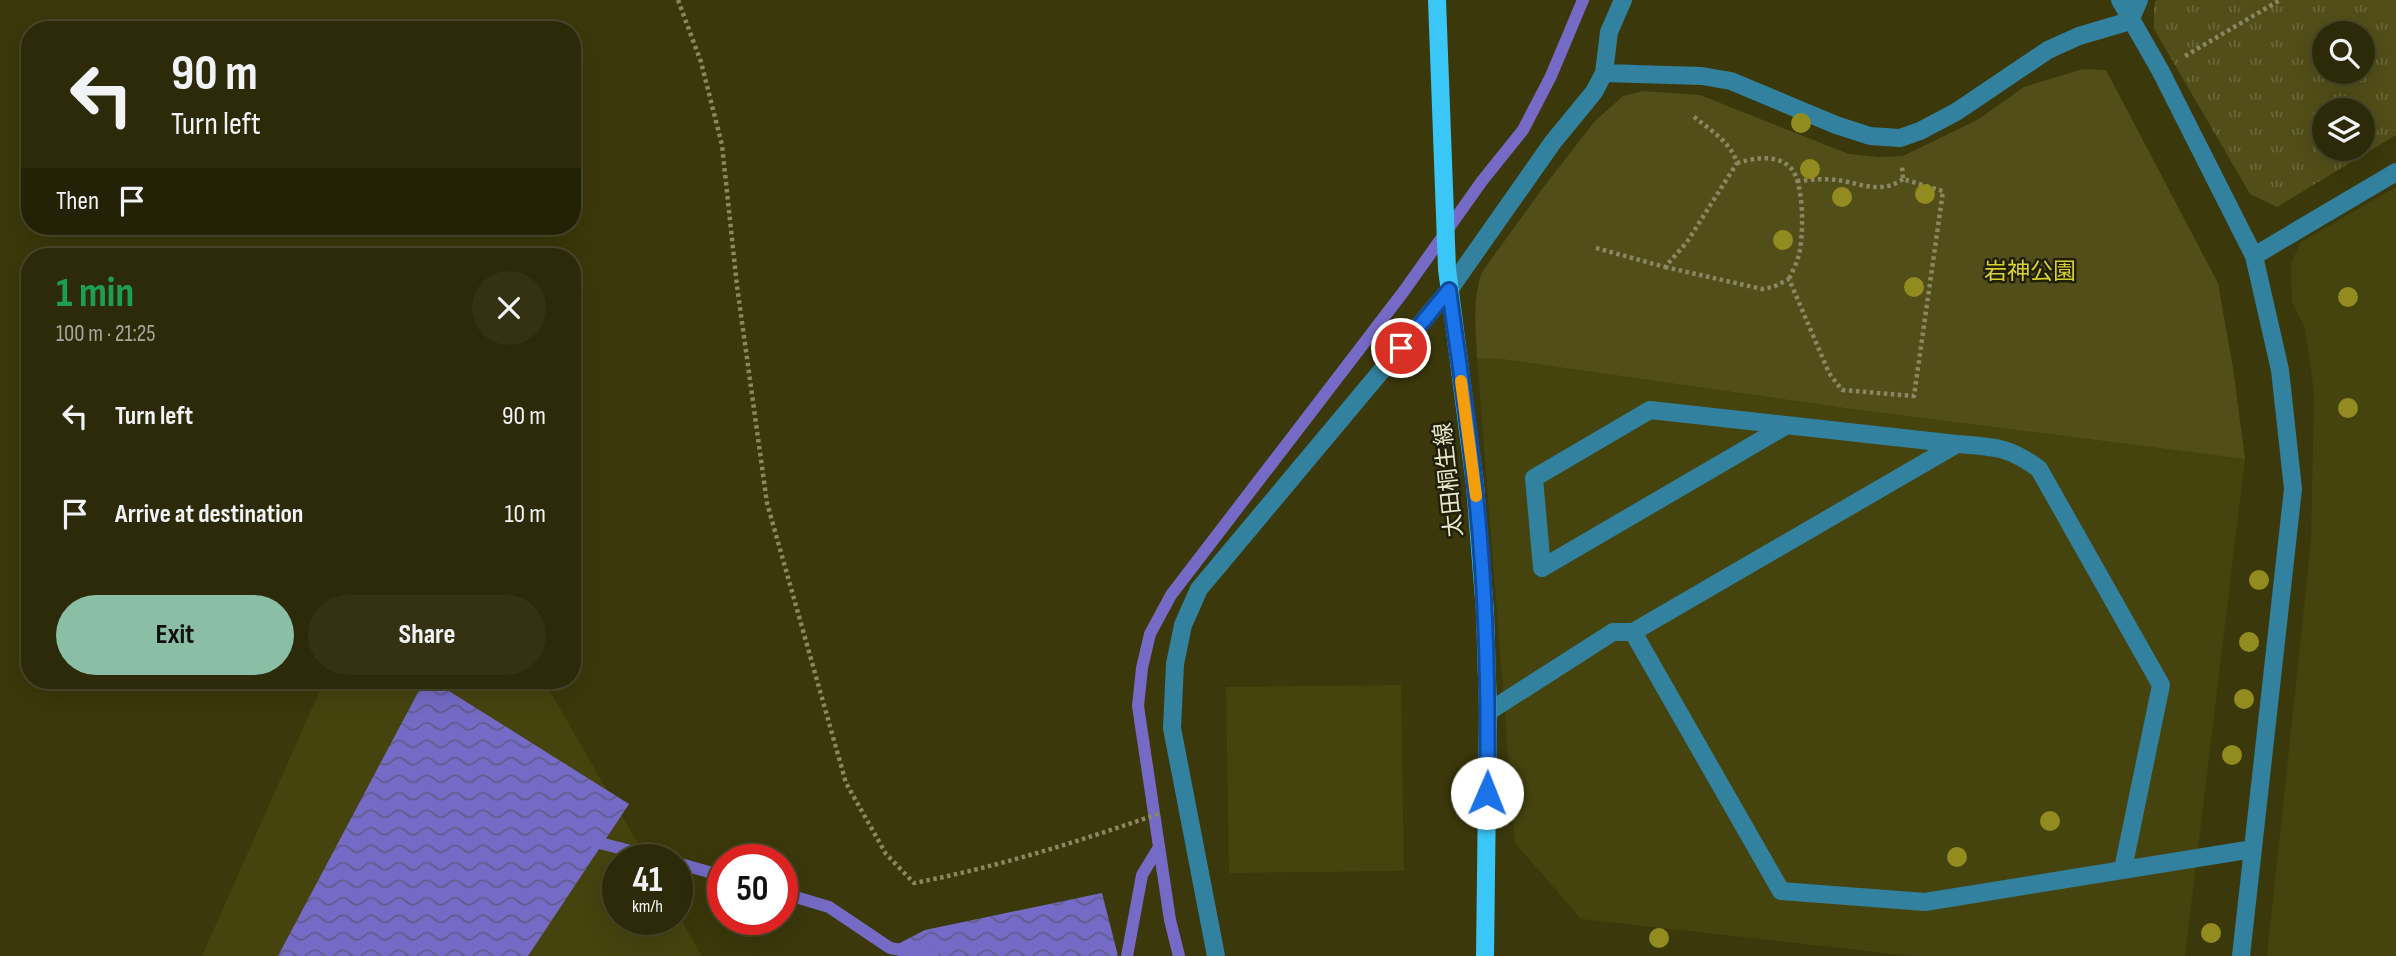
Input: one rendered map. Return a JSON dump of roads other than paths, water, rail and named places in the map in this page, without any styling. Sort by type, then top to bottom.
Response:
[{"type":"main road","name":"太田桐生線","points":[[1437,0],[1447,269],[1475,485],[1485,612],[1488,712],[1485,956]]},
{"type":"street","points":[[1216,956],[1172,728],[1175,664],[1183,625],[1199,589],[1449,290],[1553,142],[1594,92],[1604,73],[1609,32],[1623,0]]},
{"type":"street","points":[[2120,0],[2160,70],[2254,256],[2280,370],[2292,489],[2241,956]]},
{"type":"street","points":[[2130,21],[2139,0]]},
{"type":"street","points":[[1604,73],[1702,76],[1731,81],[1836,125],[1870,136],[1900,138],[1956,112],[2048,50],[2080,36],[2130,21]]},
{"type":"street","points":[[2254,256],[2396,172]]},
{"type":"street","points":[[1787,425],[1542,568],[1534,478],[1650,410],[1998,448],[2019,454],[2039,469],[2161,685],[2123,869]]},
{"type":"street","points":[[1488,712],[1613,632],[1633,632],[1957,444]]},
{"type":"street","points":[[1633,632],[1781,891],[1925,902],[2253,849]]},
{"type":"water","points":[[420,689],[446,689],[629,804],[528,956],[278,956]]},
{"type":"water","points":[[1102,893],[1118,956],[900,956],[890,948],[925,930]]},
{"type":"waterway","points":[[1179,956],[1170,920],[1138,706],[1142,668],[1150,634],[1171,595],[1404,291],[1482,181],[1523,130],[1551,76],[1583,0]]},
{"type":"waterway","points":[[588,840],[604,844]]},
{"type":"waterway","points":[[1127,956],[1142,875],[1159,847]]},
{"type":"waterway","points":[[693,868],[707,871]]},
{"type":"waterway","points":[[798,898],[829,907],[890,948],[933,956]]},
{"type":"park label","name":"岩神公園","points":[[2030,271]]}]
